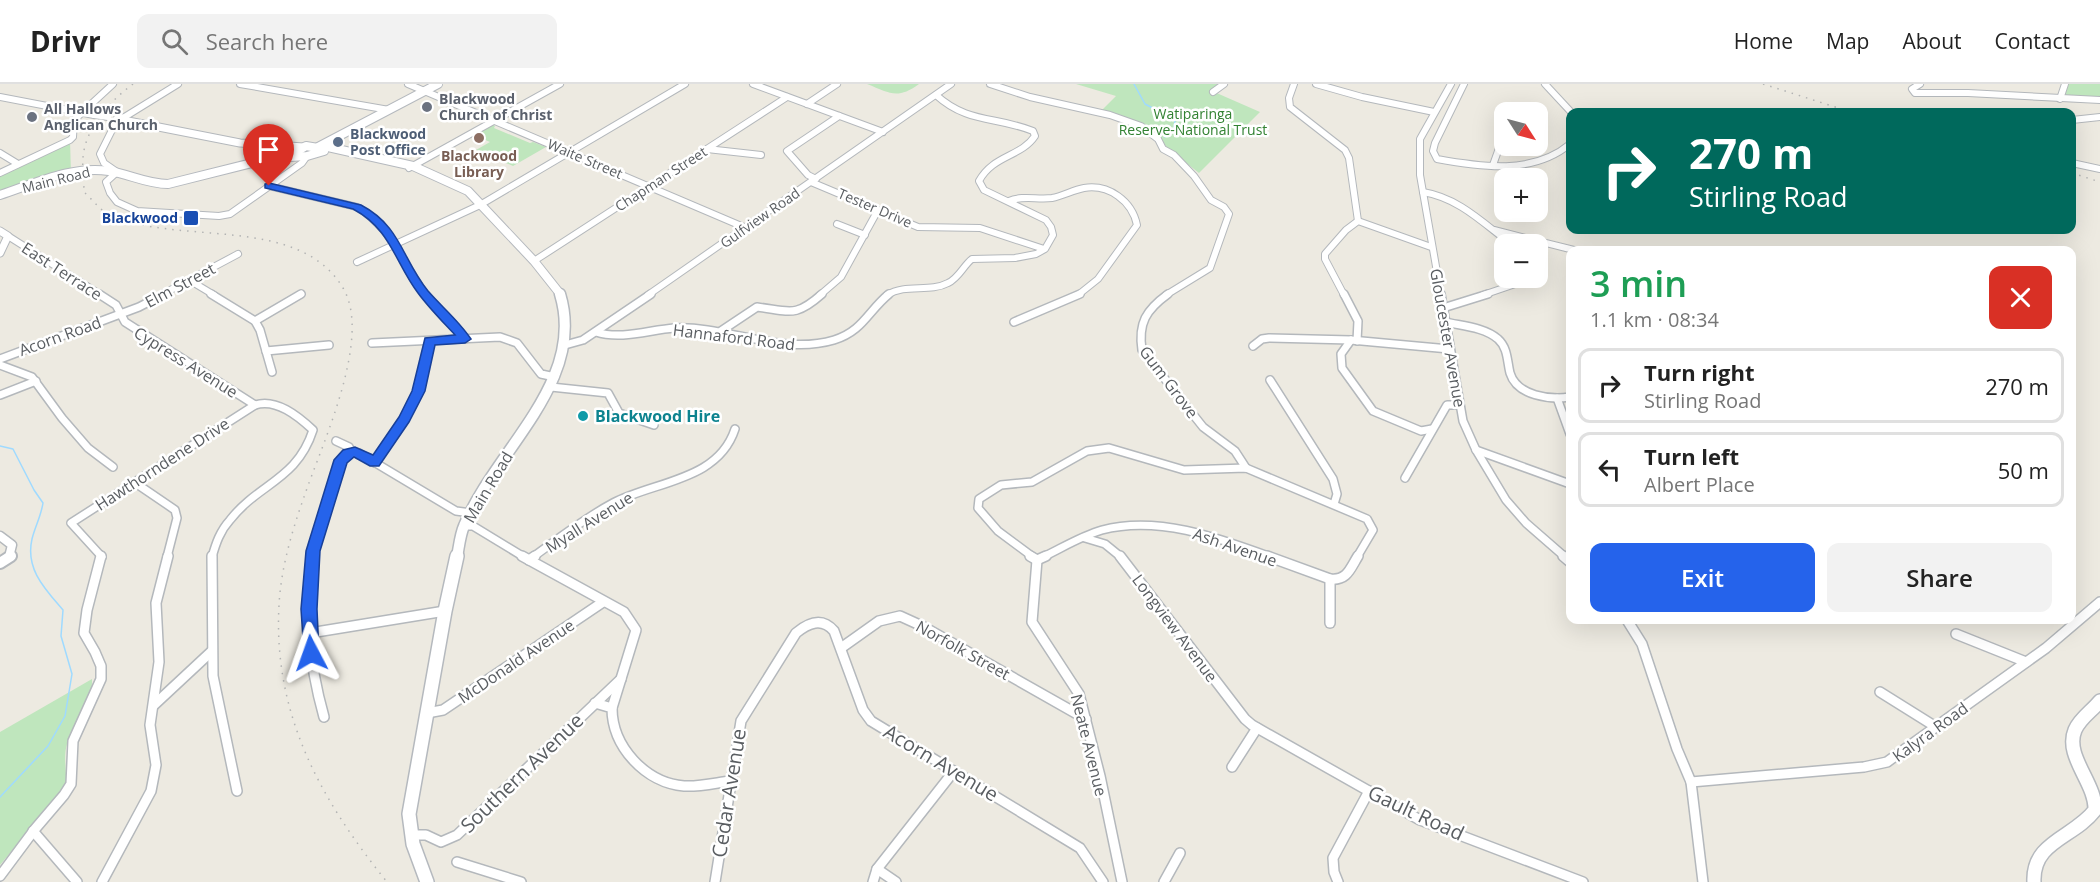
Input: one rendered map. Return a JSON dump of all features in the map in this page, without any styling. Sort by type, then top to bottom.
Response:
[{"type":"main road","points":[[306,150],[438,84]]},
{"type":"main road","points":[[329,144],[387,110]]},
{"type":"main road","name":"Main Road","points":[[0,195],[80,171],[117,172],[146,183],[160,185],[252,165],[329,144],[411,167],[468,191],[534,261],[560,293],[566,313],[565,345],[555,377],[464,526],[445,611],[409,814],[412,835],[427,882]]},
{"type":"main road","name":"Main Road","points":[[306,150],[334,152],[411,167]]},
{"type":"main road","points":[[2034,882],[2034,866],[2040,853],[2091,817],[2097,806],[2096,792],[2077,753],[2073,738],[2074,730],[2100,701]]},
{"type":"street","points":[[0,172],[70,140],[73,137],[74,120],[113,84]]},
{"type":"street","points":[[0,96],[94,115],[108,117],[120,120],[240,143],[306,150],[297,166],[224,216],[184,214],[159,216],[127,207],[110,197],[106,182],[117,172],[104,163],[100,154],[113,124],[120,120],[178,84]]},
{"type":"street","points":[[240,84],[387,110]]},
{"type":"street","name":"Waite Street","points":[[408,84],[746,228]]},
{"type":"street","points":[[411,167],[560,84]]},
{"type":"street","points":[[357,262],[479,204],[685,84]]},
{"type":"street","points":[[753,84],[883,132]]},
{"type":"street","points":[[807,104],[837,84]]},
{"type":"street","name":"Gulfview Road","points":[[565,345],[584,340],[596,332],[951,84]]},
{"type":"street","name":"Gum Grove","points":[[990,84],[1030,97],[1129,121],[1150,132],[1158,139],[1163,149],[1174,155],[1194,176],[1211,200],[1224,207],[1229,214],[1210,268],[1176,286],[1157,302],[1144,318],[1139,342],[1142,350],[1203,427],[1216,440],[1240,456],[1246,463],[1246,468],[1368,519],[1373,530],[1345,577],[1339,580],[1330,579]]},
{"type":"street","points":[[1213,92],[1224,84]]},
{"type":"street","points":[[1294,84],[1289,98],[1290,107],[1340,145],[1349,158],[1358,221]]},
{"type":"street","points":[[1316,84],[1434,112]]},
{"type":"street","name":"Gloucester Avenue","points":[[1450,84],[1420,139],[1423,192],[1431,247],[1459,405],[1476,450],[1506,500],[1526,523],[1566,558]]},
{"type":"street","points":[[1464,84],[1435,143],[1433,151],[1437,159],[1510,166],[1544,161],[1566,147]]},
{"type":"street","points":[[1545,84],[1567,108]]},
{"type":"street","points":[[1920,84],[1912,88],[1918,94],[1968,93],[2100,100]]},
{"type":"street","points":[[2060,99],[2066,84]]},
{"type":"street","points":[[936,95],[949,108],[968,118],[1011,123],[1033,131],[1035,136],[1031,142],[990,165],[982,172],[979,181],[984,190],[1040,216],[1051,225],[1052,239],[1044,249]]},
{"type":"street","name":"Chapman Street","points":[[534,261],[787,97]]},
{"type":"street","points":[[814,181],[787,150],[839,116]]},
{"type":"street","points":[[2076,120],[2100,117]]},
{"type":"street","points":[[706,149],[760,155]]},
{"type":"street","points":[[0,153],[18,164]]},
{"type":"street","points":[[1493,165],[1496,156]]},
{"type":"street","points":[[2076,164],[2100,169]]},
{"type":"street","name":"Tester Drive","points":[[814,181],[918,227],[980,228],[1044,249]]},
{"type":"street","points":[[269,186],[357,207],[383,225],[422,291],[465,339]]},
{"type":"street","points":[[1009,201],[1015,198],[1054,197],[1082,189],[1097,188],[1119,196],[1134,212],[1137,225],[1098,279],[1070,301],[1014,322]]},
{"type":"street","points":[[1423,192],[1433,192],[1452,201],[1498,234]]},
{"type":"street","points":[[721,331],[757,307],[796,312],[805,309],[841,278],[878,210]]},
{"type":"street","points":[[1358,221],[1431,247]]},
{"type":"street","points":[[1358,221],[1346,230],[1325,254],[1325,259],[1358,321],[1354,340],[1341,354],[1342,368],[1373,411],[1421,431],[1432,429]]},
{"type":"street","points":[[837,224],[865,235]]},
{"type":"street","points":[[1491,229],[1566,248]]},
{"type":"street","name":"East Terrace","points":[[0,231],[116,305],[121,314]]},
{"type":"street","points":[[0,253],[8,236]]},
{"type":"street","name":"Hannaford Road","points":[[596,332],[607,336],[665,328],[721,331],[789,344],[827,342],[856,330],[873,315],[882,300],[898,289],[945,285],[957,277],[972,259],[1021,258],[1044,249]]},
{"type":"street","name":"Elm Street","points":[[121,314],[238,254]]},
{"type":"street","points":[[189,280],[255,321],[272,372]]},
{"type":"street","points":[[1443,308],[1507,288]]},
{"type":"street","points":[[255,321],[301,294]]},
{"type":"street","name":"Acorn Road","points":[[0,359],[121,314]]},
{"type":"street","name":"Cypress Avenue","points":[[121,314],[124,322],[255,405],[261,401],[272,403],[313,430],[302,459],[233,514],[226,521],[214,543],[212,651]]},
{"type":"street","points":[[1445,322],[1498,338],[1505,348],[1513,381],[1536,394],[1566,397]]},
{"type":"street","points":[[372,343],[500,337],[517,343],[541,374],[555,377]]},
{"type":"street","points":[[1253,346],[1262,339],[1269,338],[1354,340],[1449,349]]},
{"type":"street","points":[[375,463],[405,418],[418,391],[429,341]]},
{"type":"street","points":[[266,351],[329,345]]},
{"type":"street","points":[[0,365],[32,377],[62,418],[88,448],[112,467]]},
{"type":"street","points":[[1270,380],[1333,479],[1337,494],[1334,504]]},
{"type":"street","points":[[0,395],[36,381]]},
{"type":"street","points":[[550,387],[608,393],[611,395],[615,409],[619,412],[654,425]]},
{"type":"street","points":[[1557,398],[1566,426]]},
{"type":"street","name":"Hawthorndene Drive","points":[[33,831],[67,790],[73,777],[70,754],[73,740],[100,689],[98,653],[84,633],[87,610],[102,560],[101,555],[71,525],[76,519],[255,405]]},
{"type":"street","points":[[1405,478],[1447,405],[1459,405]]},
{"type":"street","name":"Myall Avenue","points":[[529,561],[598,512],[642,490],[706,467],[729,446],[735,429]]},
{"type":"street","points":[[336,441],[349,447],[352,452]]},
{"type":"street","points":[[1037,560],[1006,540],[978,508],[979,499],[990,489],[1004,484],[1029,483],[1066,460],[1099,447],[1132,454],[1184,470],[1246,468]]},
{"type":"street","points":[[1476,450],[1566,483]]},
{"type":"street","points":[[324,717],[316,691],[310,633],[310,580],[315,542],[341,460],[352,452],[359,453],[456,511],[471,513]]},
{"type":"street","points":[[102,882],[151,790],[155,777],[156,765],[150,725],[159,662],[156,603],[177,518],[175,510],[134,482]]},
{"type":"street","points":[[464,526],[473,526],[529,561],[603,602]]},
{"type":"street","name":"Ash Avenue","points":[[1037,560],[1111,528],[1184,530],[1330,579]]},
{"type":"street","points":[[0,536],[12,545],[11,556],[0,563]]},
{"type":"street","name":"Longview Avenue","points":[[1085,538],[1106,544],[1119,554],[1245,719],[1257,728]]},
{"type":"street","name":"Neate Avenue","points":[[1037,560],[1032,622],[1079,694],[1122,882]]},
{"type":"street","points":[[1330,579],[1330,623]]},
{"type":"street","name":"Southern Avenue","points":[[603,602],[624,612],[636,630],[612,708]]},
{"type":"street","name":"McDonald Avenue","points":[[427,713],[443,710],[603,602]]},
{"type":"street","name":"Kalyra Road","points":[[2076,621],[2100,602]]},
{"type":"street","points":[[310,633],[445,611]]},
{"type":"street","name":"Norfolk Street","points":[[841,648],[879,621],[900,616],[922,626],[1086,719]]},
{"type":"street","name":"Acorn Avenue","points":[[813,621],[829,625],[841,648],[863,710],[871,721],[1080,848],[1103,882]]},
{"type":"street","name":"Cedar Avenue","points":[[715,882],[730,781],[744,713],[796,633],[813,621]]},
{"type":"street","points":[[1630,624],[1642,644],[1677,749],[1691,782],[1703,882]]},
{"type":"street","name":"Kalyra Road","points":[[1691,782],[1874,766],[1887,762],[2026,662],[2073,624]]},
{"type":"street","points":[[1956,634],[2026,662]]},
{"type":"street","points":[[153,705],[212,651]]},
{"type":"street","points":[[212,651],[213,676],[237,791]]},
{"type":"street","name":"Southern Avenue","points":[[412,835],[426,835],[441,842],[457,835],[622,677]]},
{"type":"street","points":[[1880,692],[1936,727]]},
{"type":"street","points":[[595,703],[612,708],[611,716],[626,754],[632,763],[654,778],[682,786],[730,781]]},
{"type":"street","points":[[1232,767],[1257,728]]},
{"type":"street","name":"Gault Road","points":[[1257,728],[1420,819],[1582,882]]},
{"type":"street","points":[[873,882],[877,869],[954,771]]},
{"type":"street","points":[[1336,881],[1333,858],[1369,791]]},
{"type":"street","points":[[0,876],[33,831],[77,882]]},
{"type":"street","points":[[1164,882],[1180,853]]},
{"type":"street","points":[[457,862],[521,882]]},
{"type":"street","points":[[877,869],[896,882]]},
{"type":"green space","points":[[867,84],[919,84],[905,92],[893,93]]},
{"type":"green space","name":"Watiparinga Reserve-National Trust","points":[[1076,84],[1222,84],[1212,91],[1260,112],[1199,173],[1167,148],[1160,137],[1144,125],[1101,111],[1116,96]]},
{"type":"green space","points":[[2069,84],[2100,84],[2100,98],[2063,96]]},
{"type":"green space","points":[[493,125],[494,128],[530,143],[546,147],[513,166],[476,150],[490,142],[474,135]]},
{"type":"green space","points":[[70,140],[71,174],[0,195],[0,173]]},
{"type":"green space","points":[[92,679],[92,689],[87,705],[67,744],[66,785],[0,865],[0,732]]},
{"type":"waterway","points":[[1134,84],[1145,104],[1175,120],[1174,128],[1165,137]]},
{"type":"waterway","points":[[0,446],[13,449],[43,503],[32,539],[31,560],[38,578],[63,610],[61,636],[72,674],[65,716],[48,746],[0,797]]},
{"type":"railway","points":[[133,84],[100,116],[88,136],[83,158],[84,192],[108,214],[136,224],[267,240],[297,249],[323,265],[343,288],[351,309],[352,335],[341,392],[291,536],[280,591],[279,645],[284,683],[293,719],[306,753],[341,819],[387,882]]},
{"type":"railway","points":[[1763,84],[1838,108]]},
{"type":"railway","points":[[2076,174],[2100,182]]},
{"type":"place","name":"Blackwood Church of Christ","points":[[427,107]]},
{"type":"place","name":"All Hallows Anglican Church","points":[[32,117]]},
{"type":"place","name":"Blackwood Library","points":[[479,138]]},
{"type":"place","name":"Blackwood Post Office","points":[[338,142]]},
{"type":"place","name":"Blackwood","points":[[191,218]]},
{"type":"place","name":"Blackwood Hire","points":[[583,416]]},
{"type":"route","points":[[269,186],[357,207],[383,225],[422,291],[465,339],[429,341],[418,391],[405,418],[375,463],[355,451],[348,453],[341,460],[320,522],[313,551],[309,609],[311,653]]}]
